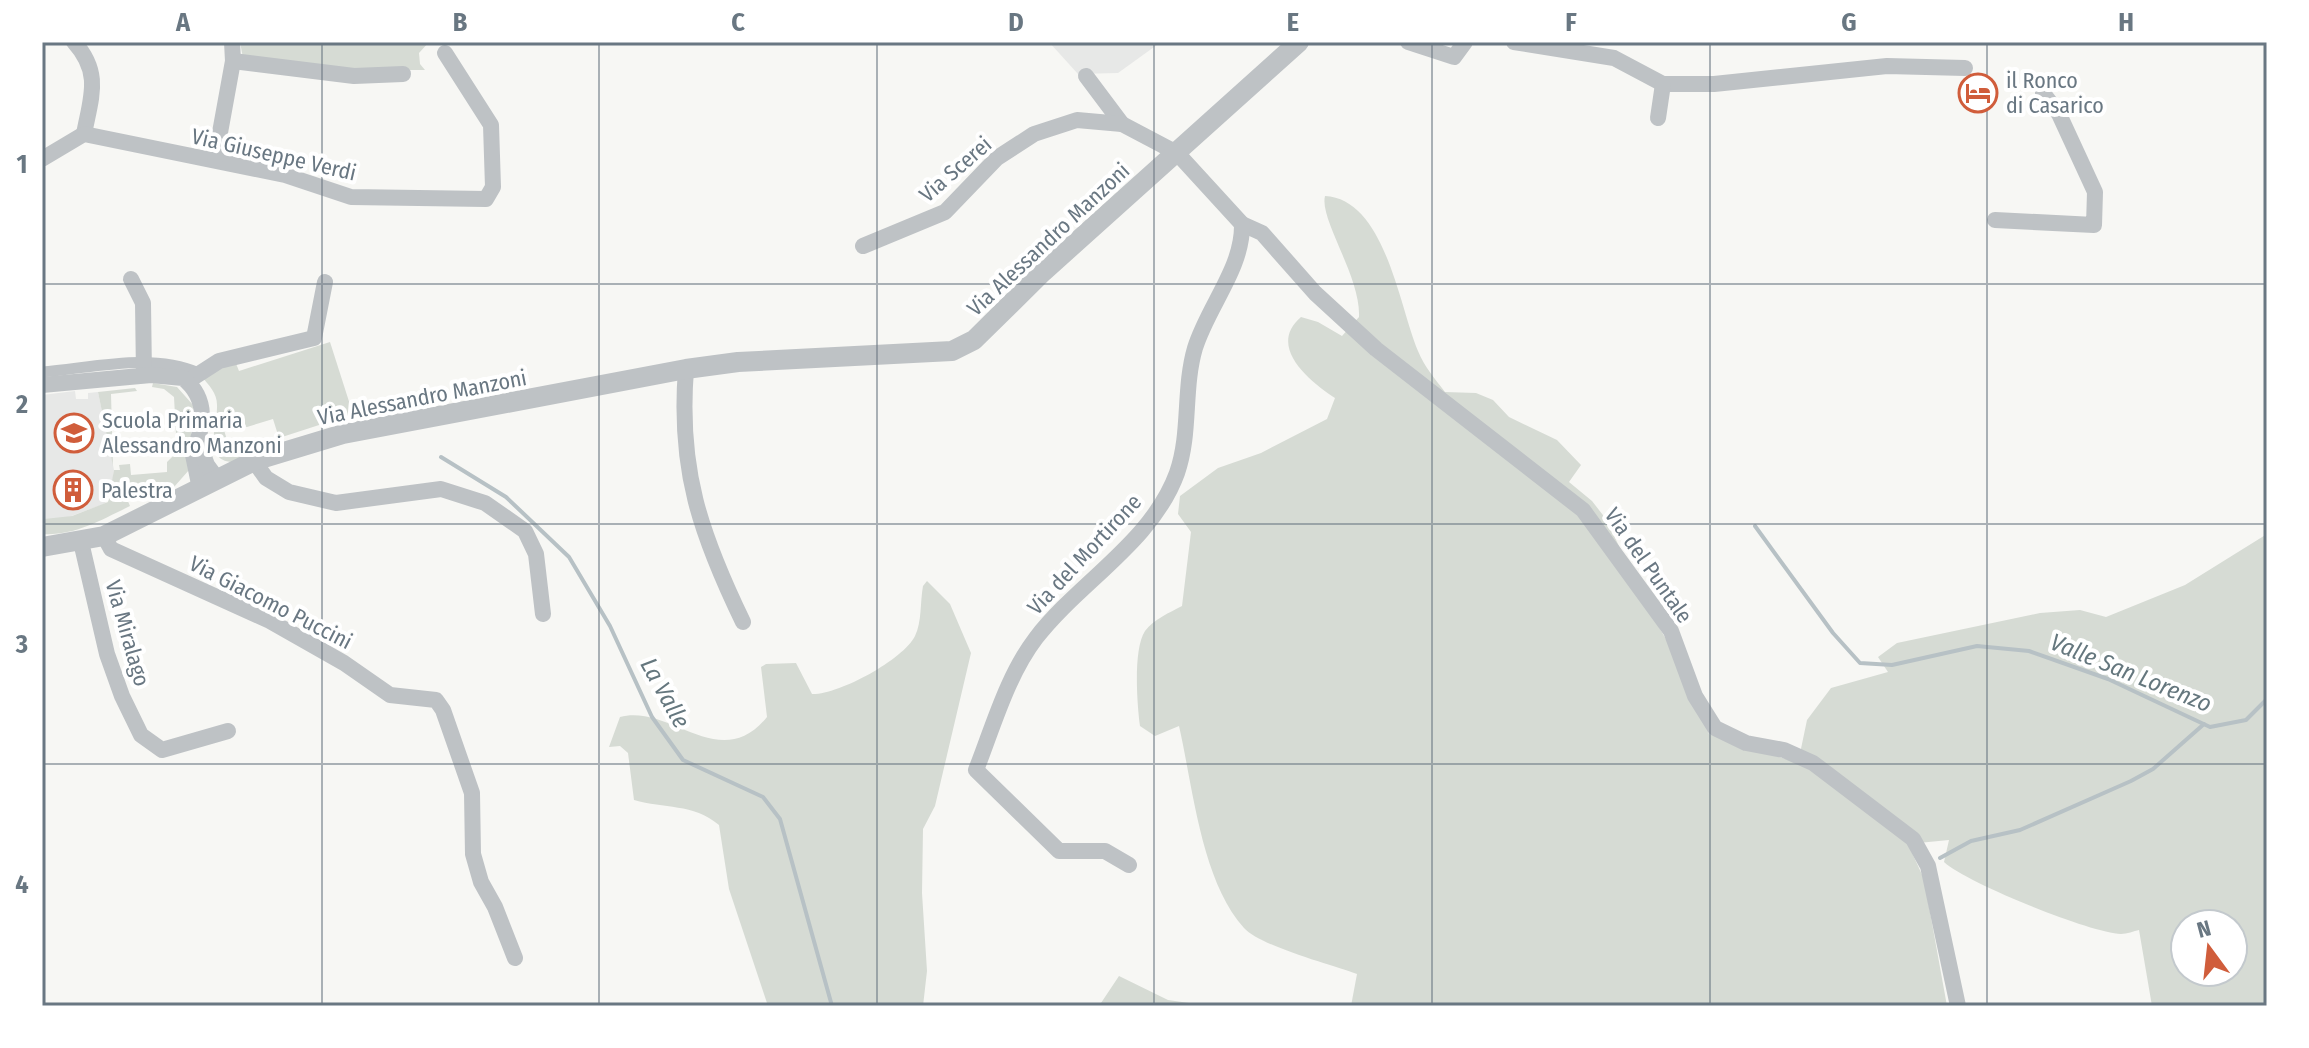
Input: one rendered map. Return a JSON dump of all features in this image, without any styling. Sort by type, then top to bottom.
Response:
[{"type":"street","points":[[42,159],[84,134],[94,83],[87,56],[74,42]]},
{"type":"street","points":[[215,160],[233,61],[232,42]]},
{"type":"street","name":"Via Alessandro Manzoni","points":[[42,547],[104,536],[254,461],[343,434],[686,369],[738,362],[952,351],[974,340],[1043,272],[1299,42]]},
{"type":"street","points":[[1408,42],[1454,57],[1465,42]]},
{"type":"street","points":[[1514,42],[1614,58],[1663,84],[1714,84],[1887,66],[1965,68]]},
{"type":"street","name":"Via Giuseppe Verdi","points":[[84,134],[285,175],[351,197],[486,199],[493,187],[491,125],[445,53]]},
{"type":"street","points":[[233,61],[354,76],[403,74]]},
{"type":"street","name":"Via Scerei","points":[[1086,76],[1122,124]]},
{"type":"street","points":[[1658,118],[1663,84]]},
{"type":"street","points":[[1995,220],[2094,225],[2095,192],[2059,114],[2043,93]]},
{"type":"street","name":"Via Scerei","points":[[863,246],[945,212],[997,158],[1034,134],[1077,120],[1122,124],[1177,153]]},
{"type":"street","points":[[1177,153],[1242,224]]},
{"type":"street","name":"Via del Mortirone","points":[[1129,865],[1105,851],[1059,851],[976,770],[1020,660],[1071,598],[1152,518],[1176,474],[1184,436],[1186,387],[1195,347],[1239,252],[1242,224]]},
{"type":"street","name":"Via del Puntale","points":[[1242,224],[1262,233],[1315,293],[1376,349],[1583,510],[1671,631],[1695,696],[1715,728],[1737,740],[1784,750],[1813,763],[1913,839],[1928,866],[1958,1006]]},
{"type":"street","points":[[131,279],[143,303],[143,369]]},
{"type":"street","points":[[42,372],[143,369],[193,377],[219,361],[314,338],[325,282]]},
{"type":"street","points":[[42,385],[143,369]]},
{"type":"street","points":[[686,369],[682,416],[691,493],[724,583],[743,622]]},
{"type":"street","points":[[193,377],[203,409],[199,443],[207,465],[209,485]]},
{"type":"street","points":[[254,461],[266,478],[289,492],[336,503],[441,489],[485,503],[525,531],[536,554],[543,614]]},
{"type":"street","name":"Via Giacomo Puccini","points":[[104,536],[111,549],[270,621],[344,663],[390,695],[436,700],[443,710],[472,793],[473,854],[481,882],[495,907],[515,958]]},
{"type":"street","name":"Via Miralago","points":[[81,542],[107,654],[141,735],[162,750],[228,731]]},
{"type":"shaded area","points":[[240,42],[429,42],[419,53],[420,64],[425,70],[366,70],[243,58]]},
{"type":"shaded area","points":[[1049,42],[1161,42],[1118,73],[1078,74]]},
{"type":"shaded area","points":[[1325,196],[1345,202],[1362,215],[1376,234],[1418,351],[1445,392],[1476,393],[1493,400],[1509,417],[1557,440],[1581,465],[1569,482],[1592,501],[1606,519],[1652,615],[1693,686],[1709,734],[1798,763],[1807,720],[1831,688],[1888,672],[1878,657],[1897,643],[2040,613],[2080,610],[2106,617],[2185,585],[2267,534],[2267,1006],[2152,1006],[2139,930],[2121,934],[2084,925],[2030,906],[1977,882],[1944,862],[1949,840],[1908,844],[1924,879],[1947,1006],[1351,1006],[1357,974],[1280,948],[1252,935],[1229,908],[1208,859],[1179,726],[1155,736],[1140,726],[1137,663],[1145,631],[1182,606],[1191,532],[1178,514],[1180,496],[1218,468],[1261,453],[1327,419],[1335,398],[1304,373],[1290,352],[1288,340],[1291,328],[1301,317],[1318,322],[1342,336],[1359,317],[1354,284],[1328,219]]},
{"type":"shaded area","points":[[330,342],[353,414],[279,438],[273,419],[247,427],[229,424],[224,430],[227,440],[256,448],[256,451],[232,462],[217,455],[214,440],[217,401],[201,376],[235,361],[239,371]]},
{"type":"shaded area","points":[[153,383],[177,387],[193,405],[189,470],[174,487],[145,500],[136,494],[127,499],[130,506],[98,522],[77,530],[42,534],[44,519],[72,516],[108,502],[114,470],[120,470],[119,465],[130,464],[131,475],[167,472],[167,462],[177,452],[174,397],[164,389],[152,387]]},
{"type":"shaded area","points":[[135,388],[137,391],[111,394],[113,466],[98,392]]},
{"type":"shaded area","name":"Scuola Primaria Alessandro Manzoni","points":[[75,391],[76,399],[88,399],[88,393],[98,392],[114,470],[110,498],[104,504],[63,519],[45,519],[42,524],[42,395]]},
{"type":"shaded area","points":[[927,581],[950,604],[971,653],[935,806],[923,829],[922,893],[927,971],[923,1006],[768,1006],[729,889],[719,825],[689,810],[634,800],[628,753],[620,746],[609,747],[620,717],[639,716],[658,720],[713,739],[731,740],[749,733],[767,717],[761,667],[766,664],[796,663],[812,694],[837,689],[869,674],[898,655],[915,636],[923,586]]},
{"type":"shaded area","points":[[1119,976],[1168,1000],[1210,1006],[1099,1006]]},
{"type":"waterway","name":"La Valle","points":[[441,457],[506,497],[569,557],[610,626],[652,717],[683,760],[763,797],[780,819],[832,1006]]},
{"type":"waterway","name":"Valle San Lorenzo","points":[[1755,526],[1833,633],[1860,663],[1892,665],[1977,646],[2029,651],[2108,679],[2210,727],[2246,720],[2267,699]]},
{"type":"waterway","points":[[1940,858],[1971,841],[2020,830],[2131,781],[2153,769],[2204,724]]},
{"type":"place","name":"il Ronco di Casarico","points":[[1978,93]]},
{"type":"place","name":"Scuola Primaria Alessandro Manzoni","points":[[74,433]]},
{"type":"place","name":"Palestra","points":[[73,490]]}]
